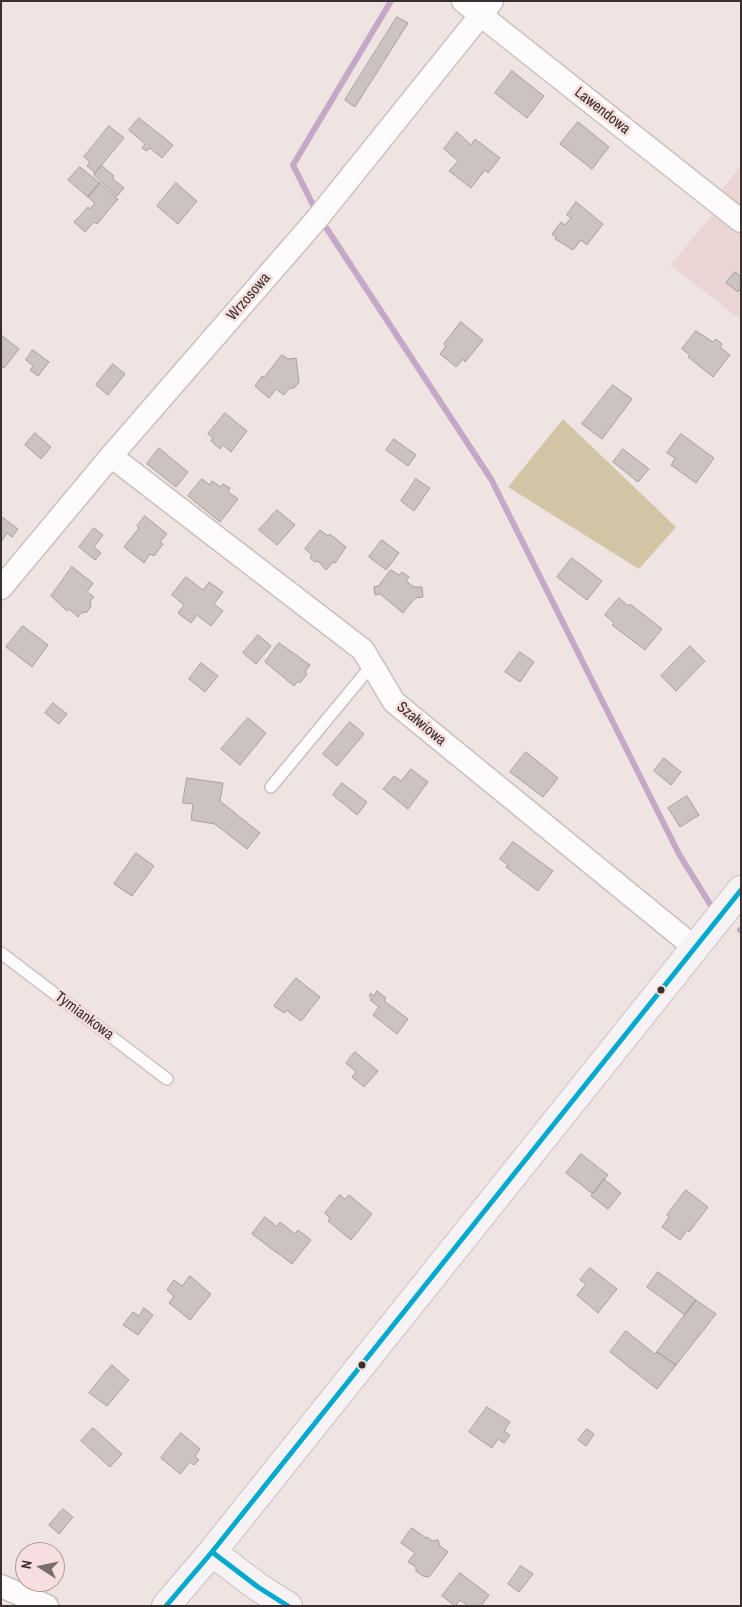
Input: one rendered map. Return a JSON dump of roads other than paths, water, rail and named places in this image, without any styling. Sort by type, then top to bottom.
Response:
[{"type":"main road","points":[[166,1606],[212,1552],[741,890]]},
{"type":"main road","points":[[212,1552],[258,1588],[288,1606]]},
{"type":"street","name":"Lawendowa","points":[[463,1],[486,8],[741,221]]},
{"type":"street","name":"Wrzosowa","points":[[1,588],[110,456],[316,220],[486,8]]},
{"type":"street","name":"Szałwiowa","points":[[110,456],[363,650],[394,702],[694,947]]},
{"type":"street","points":[[1,1586],[47,1606]]},
{"type":"lane","points":[[271,787],[372,665]]},
{"type":"lane","name":"Tymiankowa","points":[[1,953],[167,1079]]},
{"type":"waterway","points":[[314,207],[293,165],[391,1]]},
{"type":"waterway","points":[[327,229],[491,479],[679,854],[710,904]]}]
